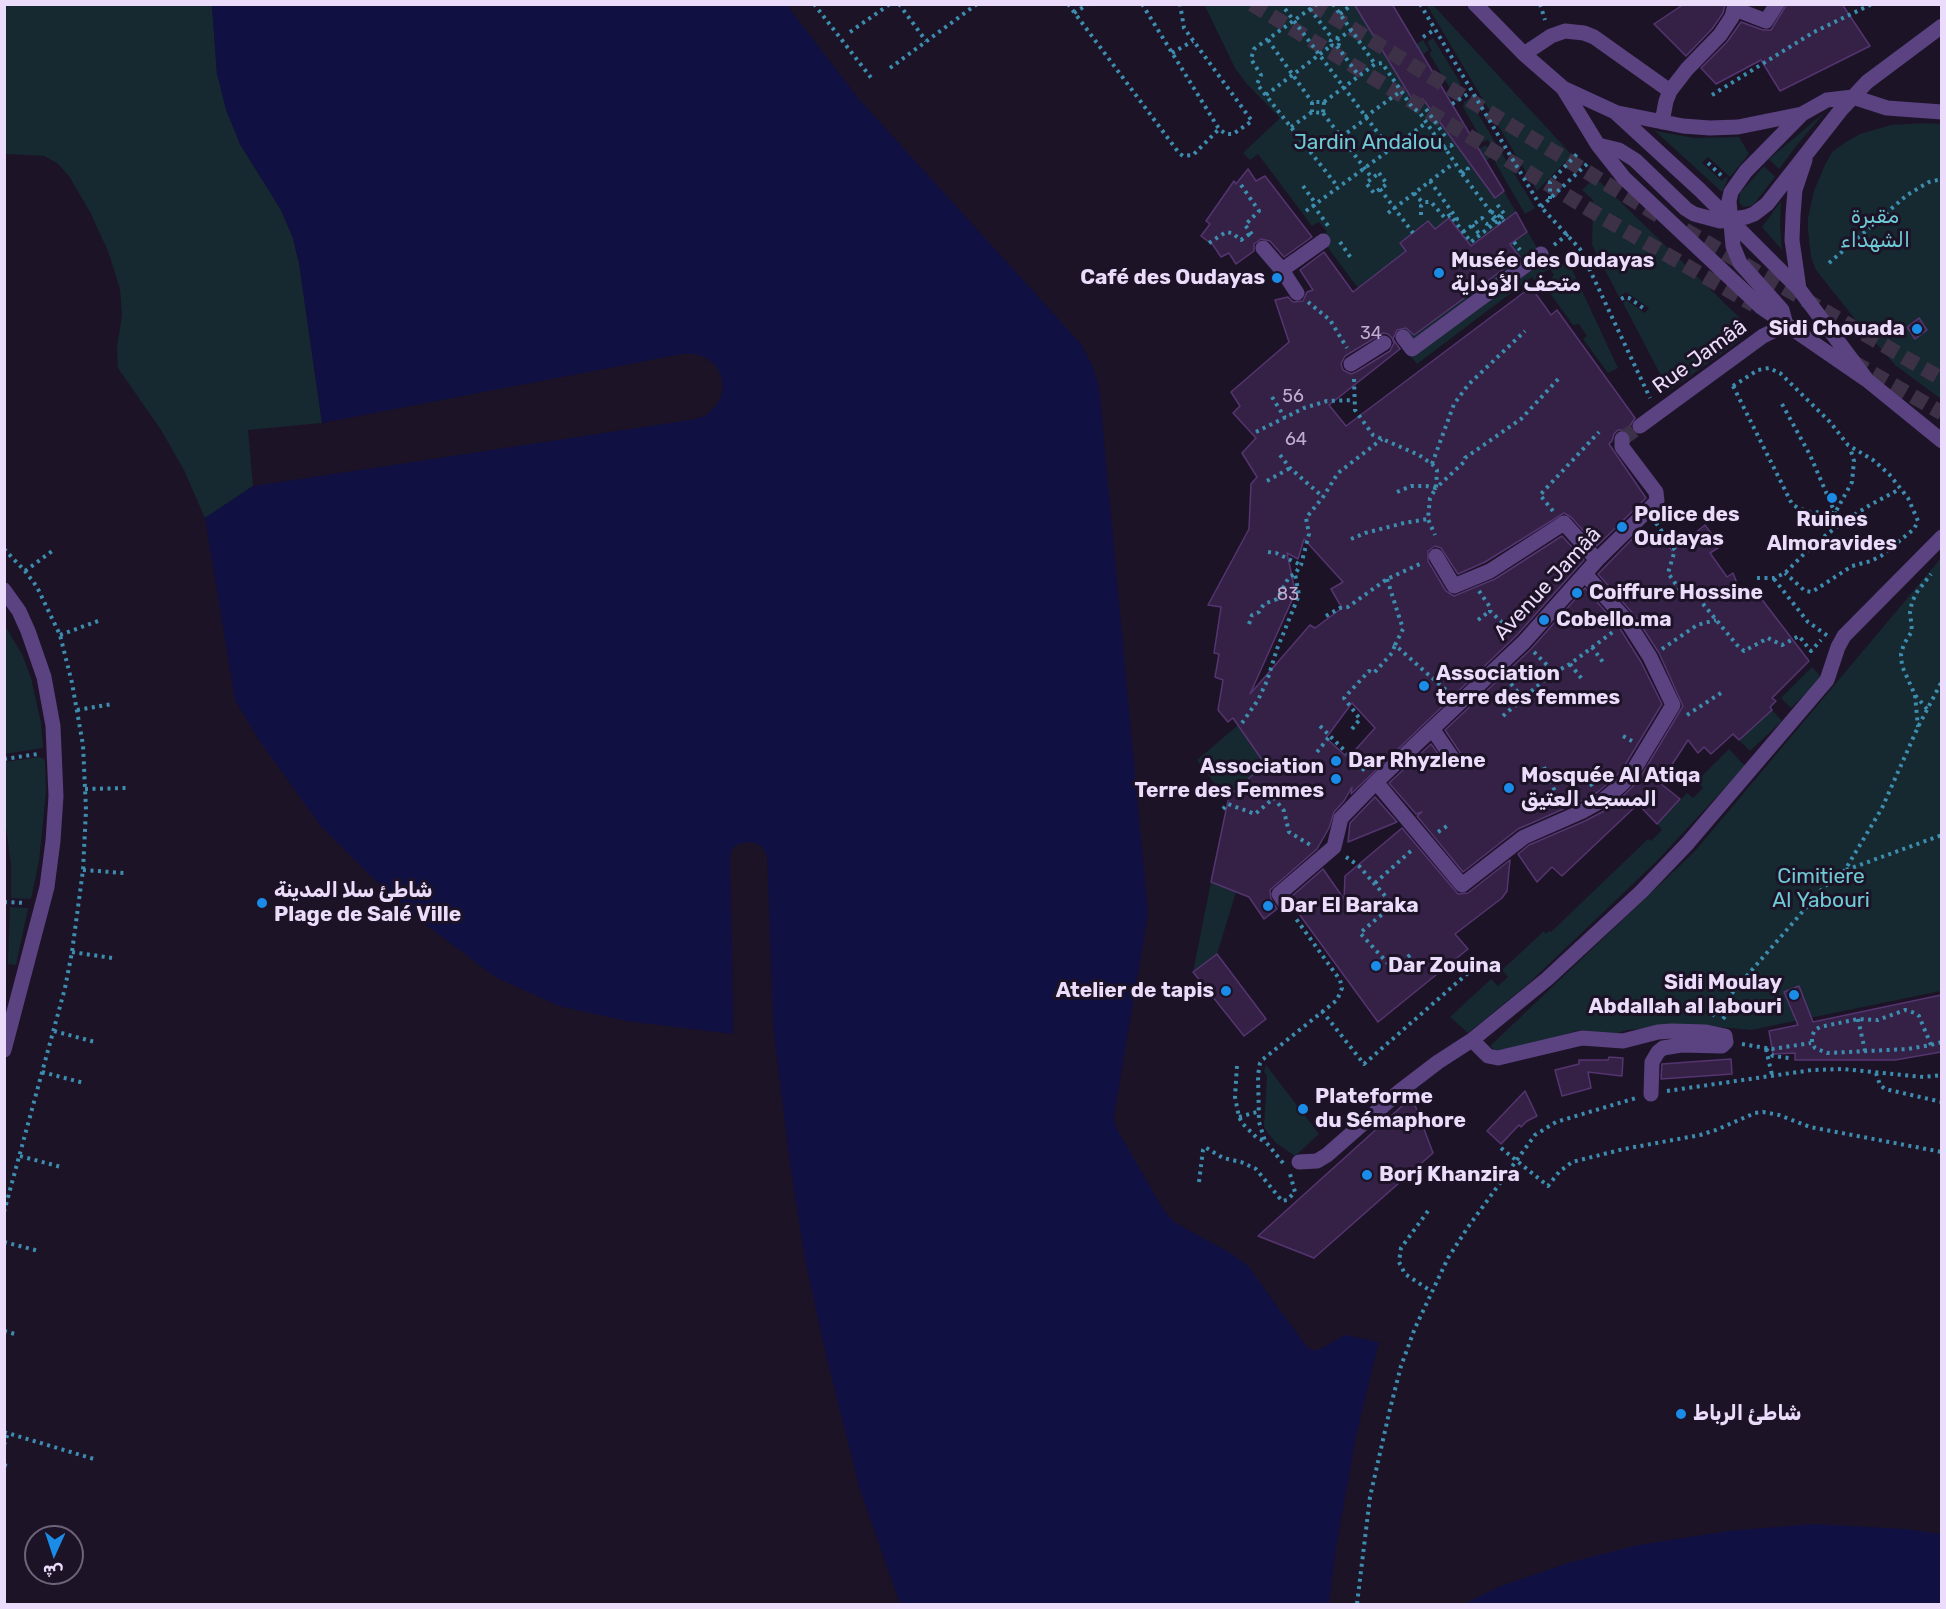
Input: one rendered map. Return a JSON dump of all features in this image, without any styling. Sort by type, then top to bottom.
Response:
[{"type":"street","points":[[1475,4],[1524,54],[1563,88],[1615,112],[1683,126],[1728,127],[1802,114]]},
{"type":"street","points":[[1662,122],[1670,91],[1687,69],[1720,35],[1735,7],[1766,21],[1777,4]]},
{"type":"street","points":[[1598,145],[1619,150],[1635,160],[1694,214],[1711,220],[1746,217],[1760,210],[1853,97],[1880,70],[1941,26]]},
{"type":"street","points":[[1524,54],[1551,36],[1565,32],[1584,33],[1594,36],[1670,91]]},
{"type":"street","points":[[1563,88],[1598,145],[1624,178],[1761,307],[1867,380],[1941,441]]},
{"type":"street","points":[[1786,325],[1782,310],[1740,263],[1733,246],[1729,201],[1731,192],[1737,183],[1802,114],[1827,100],[1853,97],[1887,108],[1941,112]]},
{"type":"street","points":[[1615,112],[1674,165],[1773,261],[1799,289],[1867,380]]},
{"type":"street","points":[[1799,289],[1793,248],[1793,215],[1795,190],[1808,152]]},
{"type":"street","points":[[1282,270],[1326,234]]},
{"type":"street","points":[[1263,248],[1282,270],[1297,293]]},
{"type":"street","points":[[1403,337],[1412,349],[1541,254]]},
{"type":"street","name":"Rue Jamââ","points":[[1640,426],[1762,336],[1786,325]]},
{"type":"street","points":[[1351,364],[1384,344]]},
{"type":"street","points":[[1622,439],[1622,447],[1658,495],[1657,501],[1647,510]]},
{"type":"street","name":"Avenue Jamââ","points":[[1330,851],[1341,818],[1524,642],[1597,560],[1647,510]]},
{"type":"street","points":[[1436,556],[1454,586],[1490,571],[1564,523],[1597,560]]},
{"type":"street","points":[[1299,1162],[1317,1161],[1327,1155],[1400,1091],[1472,1040],[1546,979],[1641,892],[1687,844],[1827,681],[1844,636],[1941,537]]},
{"type":"street","points":[[1376,782],[1462,885],[1524,837],[1603,800],[1630,776],[1673,705],[1650,657],[1627,621],[1585,574]]},
{"type":"street","points":[[4,590],[19,611],[37,654],[50,701],[56,796],[47,886],[11,1004],[4,1050]]},
{"type":"street","points":[[1433,730],[1453,759]]},
{"type":"street","points":[[1285,903],[1279,894],[1330,851]]},
{"type":"street","points":[[1472,1040],[1488,1056],[1498,1058],[1582,1038],[1623,1041],[1668,1031],[1725,1036],[1726,1042],[1722,1046],[1681,1045],[1663,1048],[1652,1062],[1651,1094]]},
{"type":"path","points":[[814,4],[872,79]]},
{"type":"path","points":[[850,32],[890,4]]},
{"type":"path","points":[[899,4],[926,41]]},
{"type":"path","points":[[890,68],[977,4]]},
{"type":"path","points":[[1068,4],[1179,153],[1183,156],[1193,155],[1219,129]]},
{"type":"path","points":[[1074,14],[1088,4]]},
{"type":"path","points":[[1142,4],[1219,129],[1226,134],[1233,135],[1252,121],[1184,28],[1180,4]]},
{"type":"path","points":[[1317,4],[1254,50],[1251,63],[1261,75],[1257,84],[1338,187]]},
{"type":"path","points":[[1333,4],[1375,64]]},
{"type":"path","points":[[1420,4],[1541,207],[1580,249],[1646,389]]},
{"type":"path","points":[[1540,4],[1545,20]]},
{"type":"path","points":[[1712,94],[1814,32],[1872,4]]},
{"type":"path","points":[[1340,14],[1350,6]]},
{"type":"path","points":[[1285,9],[1390,149]]},
{"type":"path","points":[[1266,94],[1319,54],[1340,44],[1334,36],[1332,38],[1310,9]]},
{"type":"path","points":[[1337,40],[1351,30]]},
{"type":"path","points":[[1423,37],[1434,30]]},
{"type":"path","points":[[1332,38],[1329,40],[1359,76]]},
{"type":"path","points":[[1268,40],[1312,102],[1311,112]]},
{"type":"path","points":[[1172,53],[1193,41]]},
{"type":"path","points":[[1312,102],[1324,102],[1375,64],[1379,62],[1384,64],[1412,107],[1420,113],[1463,175],[1500,221]]},
{"type":"path","points":[[1341,137],[1401,91]]},
{"type":"path","points":[[1452,104],[1471,92]]},
{"type":"path","points":[[1324,102],[1323,113],[1372,178]]},
{"type":"path","points":[[1425,109],[1445,137]]},
{"type":"path","points":[[1291,127],[1311,112],[1323,113]]},
{"type":"path","points":[[1306,211],[1426,123]]},
{"type":"path","points":[[1419,128],[1430,129]]},
{"type":"path","points":[[1442,145],[1445,137],[1451,134]]},
{"type":"path","points":[[1442,145],[1451,145],[1453,148]]},
{"type":"path","points":[[1550,199],[1550,182],[1578,153]]},
{"type":"path","points":[[1388,213],[1456,163]]},
{"type":"path","points":[[1541,207],[1588,163]]},
{"type":"path","points":[[1708,163],[1720,175]]},
{"type":"path","points":[[1463,175],[1468,169],[1466,168]]},
{"type":"path","points":[[1379,173],[1387,183],[1380,189],[1374,193],[1366,183],[1379,173]]},
{"type":"path","points":[[1829,263],[1907,195],[1929,182],[1941,179]]},
{"type":"path","points":[[1430,181],[1457,219],[1454,221]]},
{"type":"path","points":[[1241,185],[1259,211],[1245,225],[1263,248]]},
{"type":"path","points":[[1303,186],[1326,234]]},
{"type":"path","points":[[1380,189],[1413,233]]},
{"type":"path","points":[[1414,193],[1423,203]]},
{"type":"path","points":[[1423,203],[1431,202],[1445,218],[1450,215],[1471,242],[1505,215],[1496,203]]},
{"type":"path","points":[[1421,215],[1420,209],[1423,203]]},
{"type":"path","points":[[1463,232],[1482,218],[1487,224],[1500,221]]},
{"type":"path","points":[[1472,225],[1480,235]]},
{"type":"path","points":[[1209,243],[1226,232],[1232,233],[1241,240],[1251,233]]},
{"type":"path","points":[[1340,242],[1351,258]]},
{"type":"path","points":[[1297,293],[1330,321],[1346,344],[1355,386],[1355,410],[1367,427],[1374,435],[1419,455],[1432,464],[1437,470],[1436,488]]},
{"type":"path","points":[[1621,299],[1629,298],[1646,310]]},
{"type":"path","points":[[1432,464],[1454,404],[1468,385],[1525,331]]},
{"type":"path","points":[[1733,386],[1758,370],[1769,368],[1775,370],[1823,416],[1850,447],[1881,466],[1908,498],[1917,518],[1917,524],[1881,556],[1852,566],[1812,592],[1805,591],[1785,573]]},
{"type":"path","points":[[1435,535],[1428,519],[1430,498],[1436,488],[1464,462],[1465,458],[1521,419],[1561,376]]},
{"type":"path","points":[[1730,380],[1792,504],[1810,512],[1835,513]]},
{"type":"path","points":[[1272,396],[1285,418]]},
{"type":"path","points":[[1256,432],[1304,408],[1327,401],[1354,400]]},
{"type":"path","points":[[1782,404],[1810,455],[1835,513],[1843,522]]},
{"type":"path","points":[[1564,523],[1540,495],[1599,432]]},
{"type":"path","points":[[1250,624],[1252,615],[1259,612],[1264,604],[1277,598],[1289,577],[1295,574],[1301,565],[1309,534],[1306,518],[1338,473],[1382,439]]},
{"type":"path","points":[[1835,513],[1852,482],[1854,461],[1850,447]]},
{"type":"path","points":[[1280,455],[1290,468],[1323,497]]},
{"type":"path","points":[[1267,481],[1290,468]]},
{"type":"path","points":[[1397,492],[1411,486],[1436,488]]},
{"type":"path","points":[[1757,578],[1774,578],[1785,573],[1812,546],[1843,522],[1900,489]]},
{"type":"path","points":[[1647,510],[1675,550],[1668,573],[1682,593],[1689,587],[1744,651],[1768,638],[1782,645],[1799,636],[1811,651],[1826,635]]},
{"type":"path","points":[[1351,539],[1384,528],[1428,519]]},
{"type":"path","points":[[26,571],[55,549]]},
{"type":"path","points":[[1268,552],[1276,553],[1301,565]]},
{"type":"path","points":[[1326,616],[1340,608],[1348,607],[1387,579],[1436,556]]},
{"type":"path","points":[[1927,709],[1915,695],[1902,666],[1900,654],[1912,631],[1910,612],[1912,602],[1935,570]]},
{"type":"path","points":[[1242,723],[1258,700],[1267,681],[1299,594],[1295,574]]},
{"type":"path","points":[[1774,578],[1808,622],[1826,635],[1844,636]]},
{"type":"path","points":[[1353,729],[1360,719],[1344,698],[1369,671],[1374,673],[1392,652],[1402,629],[1387,579]]},
{"type":"path","points":[[1478,620],[1490,611],[1555,673]]},
{"type":"path","points":[[1650,657],[1697,625],[1716,620]]},
{"type":"path","points":[[60,635],[98,621]]},
{"type":"path","points":[[1503,716],[1555,673],[1627,621]]},
{"type":"path","points":[[1395,645],[1447,691]]},
{"type":"path","points":[[1592,647],[1605,665]]},
{"type":"path","points":[[1570,664],[1582,679]]},
{"type":"path","points":[[1497,668],[1523,698]]},
{"type":"path","points":[[1845,870],[1885,803],[1941,681]]},
{"type":"path","points":[[1673,705],[1688,715],[1724,691]]},
{"type":"path","points":[[1915,695],[1918,727]]},
{"type":"path","points":[[77,710],[113,704]]},
{"type":"path","points":[[1320,726],[1376,782]]},
{"type":"path","points":[[1317,752],[1330,736]]},
{"type":"path","points":[[1544,767],[1567,817]]},
{"type":"path","points":[[1576,775],[1582,771],[1603,800]]},
{"type":"path","points":[[85,789],[127,788]]},
{"type":"path","points":[[1223,809],[1228,804],[1255,814],[1274,798],[1284,811],[1289,832],[1359,866],[1393,905],[1360,933],[1394,970],[1410,956]]},
{"type":"path","points":[[1712,1016],[1824,887],[1845,870],[1941,835]]},
{"type":"path","points":[[1375,882],[1424,838]]},
{"type":"path","points":[[83,870],[124,873]]},
{"type":"path","points":[[1199,1182],[1205,1147],[1223,1158],[1241,1162],[1256,1169],[1280,1200],[1287,1200],[1295,1192],[1285,1165],[1265,1141],[1257,1112],[1258,1071],[1262,1060],[1340,997],[1342,984],[1285,903]]},
{"type":"path","points":[[72,952],[112,958]]},
{"type":"path","points":[[1322,1011],[1364,1064],[1476,966]]},
{"type":"path","points":[[1931,1045],[1919,1016],[1910,1010],[1899,1011],[1878,1020],[1858,1019],[1820,1027],[1812,1036],[1812,1043],[1820,1052],[1908,1049],[1931,1045],[1941,1042]]},
{"type":"path","points":[[1858,1019],[1865,1051]]},
{"type":"path","points":[[54,1031],[95,1042]]},
{"type":"path","points":[[1726,1042],[1772,1049],[1812,1043]]},
{"type":"path","points":[[1766,1048],[1773,1056],[1790,1058]]},
{"type":"path","points":[[1766,1048],[1772,1075]]},
{"type":"path","points":[[1237,1066],[1235,1104],[1239,1117],[1257,1138],[1265,1141]]},
{"type":"path","points":[[1357,1605],[1364,1534],[1382,1442],[1401,1366],[1415,1328],[1431,1291],[1468,1227],[1535,1135],[1548,1125],[1651,1094],[1772,1075],[1827,1069],[1924,1077],[1941,1075]]},
{"type":"path","points":[[42,1072],[84,1083]]},
{"type":"path","points":[[1876,1073],[1880,1085],[1885,1089],[1941,1102]]},
{"type":"path","points":[[1239,1117],[1257,1112]]},
{"type":"path","points":[[1501,1148],[1548,1186],[1558,1172],[1572,1162],[1624,1149],[1700,1135],[1755,1113],[1763,1112],[1779,1115],[1810,1127],[1941,1152]]},
{"type":"path","points":[[20,1156],[61,1167]]},
{"type":"path","points":[[1428,1211],[1401,1248],[1399,1262],[1405,1274],[1431,1291]]},
{"type":"path","points":[[4,1242],[39,1251]]},
{"type":"path","points":[[4,1331],[15,1334]]},
{"type":"path","points":[[4,1445],[6,1432],[94,1459]]},
{"type":"green space","name":"Jardin Andalou","points":[[1207,4],[1392,5],[1416,44],[1423,40],[1429,50],[1422,55],[1479,149],[1486,145],[1493,156],[1486,161],[1549,268],[1554,263],[1564,264],[1565,260],[1568,261],[1618,368],[1608,373],[1583,339],[1587,336],[1579,324],[1573,325],[1547,289],[1548,280],[1554,275],[1550,269],[1540,274],[1543,279],[1537,283],[1532,277],[1417,364],[1395,337],[1401,332],[1398,326],[1390,331],[1320,237],[1327,232],[1319,222],[1312,226],[1258,154],[1250,160],[1243,153],[1280,118],[1246,83],[1235,68],[1205,6]]},
{"type":"green space","points":[[4,5],[212,5],[217,74],[240,144],[281,210],[293,238],[299,263],[322,423],[248,430],[253,486],[205,518],[184,470],[161,430],[118,368],[117,348],[122,315],[120,289],[108,251],[90,212],[69,176],[57,163],[44,156],[5,154]]},
{"type":"green space","points":[[1427,5],[1433,5],[1572,155],[1537,191]]},
{"type":"green space","points":[[1433,38],[1461,84],[1451,90],[1429,53],[1432,51],[1427,42]]},
{"type":"green space","points":[[1469,99],[1535,208],[1525,214],[1495,162],[1499,160],[1488,140],[1483,142],[1463,107],[1464,102]]},
{"type":"green space","points":[[1824,113],[1797,145],[1779,169],[1769,159]]},
{"type":"green space","name":"مقبرة الشهداء","points":[[1941,124],[1941,399],[1895,365],[1816,270],[1811,257],[1808,231],[1808,218],[1814,191],[1832,152],[1860,134],[1891,125]]},
{"type":"green space","points":[[1655,131],[1694,138],[1739,137],[1749,154],[1730,177],[1708,157],[1702,163],[1722,181],[1728,178],[1722,192]]},
{"type":"green space","points":[[1764,166],[1775,177],[1754,204],[1743,207],[1739,202],[1740,193]]},
{"type":"green space","points":[[1595,177],[1743,321],[1744,332],[1739,341],[1669,391],[1623,303],[1626,300],[1645,313],[1649,308],[1626,292],[1619,297],[1592,245],[1593,200],[1582,190]]},
{"type":"green space","points":[[1781,201],[1780,225],[1782,250],[1762,227]]},
{"type":"green space","name":"Cimitiere Al Yabouri","points":[[1941,558],[1941,991],[1751,1030],[1698,1025],[1627,1030],[1614,1034],[1580,1030],[1499,1053],[1490,1046],[1695,851]]},
{"type":"green space","points":[[4,624],[23,656],[31,678],[41,723],[43,748],[5,754]]},
{"type":"green space","points":[[1812,667],[1822,678],[1791,708],[1781,698]]},
{"type":"green space","points":[[1772,710],[1782,721],[1750,751],[1739,740]]},
{"type":"green space","points":[[1237,726],[1280,754],[1226,799],[1197,760]]},
{"type":"green space","points":[[1729,749],[1745,766],[1657,861],[1528,984],[1468,1033],[1450,1017],[1491,979],[1498,986],[1508,977],[1502,970],[1544,931],[1546,934],[1551,932],[1648,839],[1651,841],[1662,830],[1657,824],[1687,793],[1693,798],[1703,788],[1697,781]]},
{"type":"green space","points":[[39,757],[45,762],[46,792],[39,861],[31,899],[11,898],[11,865],[5,819],[5,762]]},
{"type":"green space","points":[[1211,882],[1236,892],[1217,954],[1193,972]]},
{"type":"green space","points":[[10,907],[28,908],[16,965],[8,964]]},
{"type":"green space","points":[[1266,1065],[1319,1134],[1295,1156],[1276,1143],[1264,1128]]},
{"type":"shaded area","points":[[212,5],[787,5],[858,98],[1081,344],[1093,367],[1099,386],[1148,914],[1114,1116],[1115,1123],[1170,1218],[1232,1254],[1248,1266],[1307,1347],[1318,1350],[1345,1335],[1379,1342],[1356,1437],[1336,1549],[1329,1604],[900,1604],[859,1487],[805,1260],[790,1165],[773,1027],[767,856],[756,843],[733,848],[731,853],[733,1034],[626,1021],[559,1006],[495,977],[429,927],[373,878],[320,825],[259,740],[235,700],[205,518],[253,486],[695,419],[706,415],[721,397],[721,375],[706,358],[683,354],[322,423],[299,263],[293,238],[281,210],[240,144],[226,110],[217,74]]},
{"type":"shaded area","points":[[1813,1524],[1905,1529],[1941,1534],[1941,1604],[1464,1604],[1498,1587],[1568,1563],[1638,1545],[1728,1531]]},
{"type":"pier","points":[[683,354],[695,354],[706,358],[715,365],[721,375],[723,386],[721,397],[706,415],[695,419],[253,486],[253,483],[695,416],[705,412],[713,405],[720,386],[718,376],[704,360],[684,357],[322,426],[319,424]]},
{"type":"pier","points":[[747,842],[762,847],[767,856],[773,1027],[790,1165],[805,1260],[859,1487],[900,1604],[897,1604],[856,1488],[802,1261],[787,1165],[770,1027],[764,857],[761,850],[747,845],[735,850],[733,860],[736,1034],[734,1037],[730,860],[733,848]]},
{"type":"pier","points":[[1379,1342],[1382,1342],[1359,1438],[1332,1604],[1329,1604],[1336,1549],[1356,1437]]},
{"type":"building","points":[[1354,4],[1392,4],[1504,191],[1495,198],[1423,99],[1415,104]]},
{"type":"building","points":[[1684,4],[1725,4],[1723,13],[1712,29],[1686,56],[1654,24]]},
{"type":"building","points":[[1787,4],[1842,4],[1870,46],[1780,91],[1761,60],[1716,84],[1701,68],[1727,42],[1741,22],[1763,30],[1771,30]]},
{"type":"building","points":[[1248,169],[1256,181],[1265,176],[1312,237],[1284,257],[1270,241],[1261,239],[1254,244],[1254,251],[1236,264],[1229,253],[1221,257],[1213,245],[1201,236],[1210,224],[1206,221],[1234,181],[1236,184]]},
{"type":"building","points":[[1516,212],[1527,232],[1510,244],[1520,257],[1414,335],[1406,328],[1397,330],[1393,339],[1400,349],[1329,405],[1346,426],[1531,287],[1551,315],[1557,310],[1635,418],[1626,430],[1618,430],[1614,434],[1609,444],[1646,498],[1597,546],[1571,517],[1564,513],[1485,562],[1458,574],[1441,548],[1435,546],[1428,551],[1428,561],[1446,591],[1454,596],[1495,579],[1562,536],[1584,560],[1517,635],[1351,794],[1352,787],[1334,812],[1329,828],[1317,849],[1270,890],[1271,899],[1277,909],[1264,919],[1249,897],[1211,882],[1229,796],[1265,764],[1233,718],[1228,722],[1218,710],[1223,680],[1215,677],[1219,654],[1214,653],[1221,607],[1208,605],[1249,529],[1251,484],[1257,477],[1242,453],[1256,438],[1233,413],[1240,406],[1231,392],[1289,342],[1275,300],[1288,297],[1293,302],[1303,301],[1307,292],[1313,290],[1300,270],[1324,252],[1353,292],[1406,251],[1400,243],[1428,221],[1435,229],[1449,218],[1471,246]],"holes":[[[1383,333],[1388,334],[1394,343],[1390,351],[1356,372],[1351,374],[1343,370],[1341,364],[1345,356]],[[1304,539],[1343,582],[1331,589],[1342,608],[1315,628],[1310,625],[1250,694],[1295,591],[1287,553],[1298,559]],[[1352,703],[1375,728],[1348,758],[1326,738]]]},
{"type":"building","name":"Sidi Chouada","points":[[1919,318],[1927,330],[1915,339],[1907,327]]},
{"type":"building","points":[[1705,525],[1721,546],[1710,553],[1727,577],[1733,573],[1744,601],[1757,593],[1809,661],[1772,698],[1776,701],[1770,707],[1772,710],[1739,740],[1733,734],[1711,754],[1704,747],[1698,753],[1688,740],[1660,783],[1680,799],[1657,824],[1638,804],[1562,876],[1552,867],[1537,882],[1518,854],[1529,845],[1608,809],[1626,793],[1638,781],[1683,706],[1659,653],[1635,616],[1598,574],[1637,534],[1646,544],[1659,533],[1672,551]]},
{"type":"building","points":[[1585,588],[1619,627],[1641,662],[1662,704],[1622,770],[1598,792],[1518,829],[1463,872],[1417,816],[1422,812],[1416,814],[1389,783],[1431,744],[1448,767],[1454,769],[1459,767],[1463,759],[1445,730],[1531,649]]},
{"type":"building","points":[[1375,797],[1397,822],[1348,842],[1350,823]]},
{"type":"building","points":[[1402,828],[1458,894],[1468,893],[1510,860],[1507,891],[1502,898],[1455,934],[1468,949],[1378,1022],[1294,907],[1295,902],[1292,896],[1323,869],[1344,899],[1345,876]]},
{"type":"building","name":"Atelier de tapis","points":[[1217,954],[1266,1019],[1244,1036],[1193,972]]},
{"type":"building","points":[[1799,986],[1813,1022],[1941,995],[1941,1052],[1895,1060],[1795,1060],[1795,1053],[1773,1054],[1769,1031],[1798,1025],[1784,992]]},
{"type":"building","points":[[1609,1057],[1623,1058],[1622,1076],[1588,1072],[1591,1088],[1562,1096],[1555,1070],[1579,1064],[1579,1060],[1608,1060]]},
{"type":"building","points":[[1731,1059],[1732,1074],[1661,1079],[1662,1064]]},
{"type":"building","points":[[1525,1091],[1537,1116],[1521,1127],[1519,1125],[1501,1144],[1487,1131]]},
{"type":"building","name":"Borj Khanzira","points":[[1412,1097],[1433,1153],[1314,1258],[1258,1236]]},
{"type":"tunnel","points":[[1252,4],[1605,219],[1754,305]]},
{"type":"tunnel","points":[[1312,4],[1661,217]]},
{"type":"tunnel","points":[[1685,230],[1942,379]]},
{"type":"tunnel","points":[[1853,362],[1942,413]]},
{"type":"tunnel","points":[[1622,439],[1640,426]]},
{"type":"place","name":"Musée des Oudayas متحف الأوداية","points":[[1439,273]]},
{"type":"place","name":"Café des Oudayas","points":[[1277,278]]},
{"type":"place","name":"Sidi Chouada","points":[[1917,329]]},
{"type":"place","name":"Ruines Almoravides","points":[[1832,498]]},
{"type":"place","name":"Police des Oudayas","points":[[1622,527]]},
{"type":"place","name":"Coiffure Hossine","points":[[1577,593]]},
{"type":"place","name":"Cobello.ma","points":[[1544,620]]},
{"type":"place","name":"Association terre des femmes","points":[[1424,686]]},
{"type":"place","name":"Dar Rhyzlene","points":[[1336,761]]},
{"type":"place","name":"Association Terre des Femmes","points":[[1336,779]]},
{"type":"place","name":"Mosquée Al Atiqa المسجد العتيق","points":[[1509,788]]},
{"type":"place","name":"شاطئ سلا المدينة Plage de Salé Ville","points":[[262,903]]},
{"type":"place","name":"Dar El Baraka","points":[[1268,906]]},
{"type":"place","name":"Dar Zouina","points":[[1376,966]]},
{"type":"place","name":"Atelier de tapis","points":[[1226,991]]},
{"type":"place","name":"Sidi Moulay Abdallah al Iabouri","points":[[1794,995]]},
{"type":"place","name":"Plateforme du Sémaphore","points":[[1303,1109]]},
{"type":"place","name":"Borj Khanzira","points":[[1367,1175]]},
{"type":"place","name":"شاطئ الرباط","points":[[1681,1414]]}]
